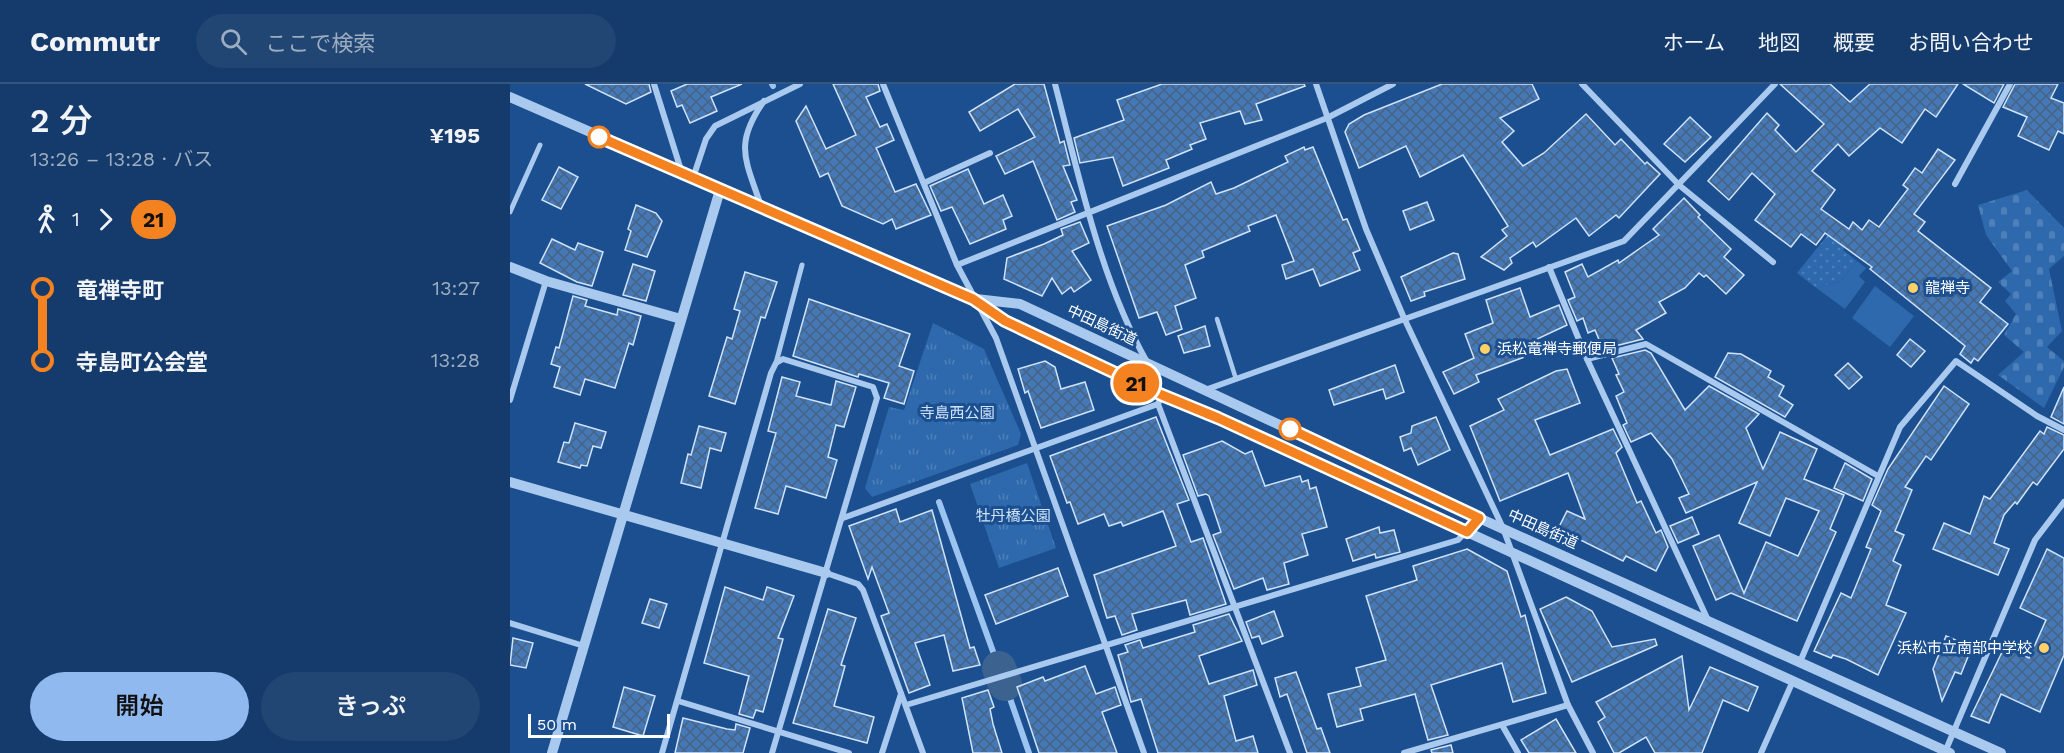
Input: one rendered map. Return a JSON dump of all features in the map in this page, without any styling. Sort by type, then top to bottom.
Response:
[{"type":"street","points":[[654,84],[682,174]]},
{"type":"street","points":[[693,178],[706,139],[715,126],[800,84]]},
{"type":"street","points":[[883,84],[957,266],[996,338],[1104,647],[1144,753]]},
{"type":"street","points":[[1055,84],[1089,215],[1131,333],[1148,362]]},
{"type":"street","points":[[1316,84],[1366,228],[1404,318],[1503,528],[1568,705],[1593,753]]},
{"type":"street","points":[[957,266],[1327,118],[1393,84]]},
{"type":"street","points":[[1582,84],[1679,185],[1773,262]]},
{"type":"street","points":[[1205,390],[1630,237],[1775,84]]},
{"type":"street","points":[[1954,184],[2010,84]]},
{"type":"street","name":"中田島街道","points":[[510,97],[973,299],[1005,321],[1160,400],[1218,418],[1792,683],[1947,752]]},
{"type":"street","points":[[761,208],[744,154],[743,141],[753,116],[764,101]]},
{"type":"street","points":[[510,212],[540,145]]},
{"type":"street","points":[[924,183],[990,153]]},
{"type":"street","points":[[552,753],[720,190]]},
{"type":"street","points":[[662,753],[776,363],[802,265]]},
{"type":"street","points":[[510,267],[546,281],[681,319]]},
{"type":"street","points":[[1549,267],[1587,359],[1707,618]]},
{"type":"street","points":[[510,400],[546,281]]},
{"type":"street","name":"中田島街道","points":[[973,299],[1020,304],[1479,518],[1707,618],[2001,753]]},
{"type":"street","points":[[1587,359],[1646,344],[1878,476]]},
{"type":"street","points":[[772,753],[843,518],[875,405],[876,391],[873,387],[783,359],[776,363]]},
{"type":"street","points":[[1800,662],[1900,427],[1956,361],[2037,416],[2064,430]]},
{"type":"street","points":[[843,518],[1035,449],[1160,400],[1290,753]]},
{"type":"street","points":[[510,482],[858,584],[863,590],[923,753]]},
{"type":"street","points":[[1947,752],[2035,540],[2064,502]]},
{"type":"street","points":[[906,705],[1458,540],[1479,518]]},
{"type":"street","points":[[510,623],[584,646]]},
{"type":"street","points":[[1761,753],[1792,683]]},
{"type":"street","points":[[882,753],[900,694]]},
{"type":"street","points":[[678,701],[849,753]]},
{"type":"street","points":[[1404,753],[1568,705]]},
{"type":"street","points":[[1502,725],[1518,753]]},
{"type":"lane","points":[[1217,319],[1236,379]]},
{"type":"green space","points":[[2027,190],[2064,228],[2064,256],[2049,269],[2062,331],[2047,347],[2064,361],[2064,367],[2044,408],[1998,375],[2024,352],[2004,335],[2016,314],[2005,301],[2011,294],[1998,282],[2012,271],[1986,235],[1978,205]]},
{"type":"green space","points":[[1831,231],[1847,243],[1843,250],[1857,261],[1841,281],[1822,286],[1819,290],[1797,273]]},
{"type":"green space","points":[[1857,261],[1866,268],[1859,276],[1865,282],[1845,309],[1819,290],[1822,286],[1841,281]]},
{"type":"green space","points":[[1875,286],[1914,316],[1890,347],[1852,318]]},
{"type":"green space","name":"寺島西公園","points":[[933,323],[984,349],[1021,434],[1018,445],[872,497],[865,488],[889,407],[904,410]]},
{"type":"green space","name":"牡丹橋公園","points":[[1027,463],[1056,548],[999,568],[970,484]]},
{"type":"building","points":[[585,84],[649,84],[651,92],[626,104]]},
{"type":"building","points":[[687,84],[742,84],[711,97],[717,111],[690,123],[682,105],[677,107],[671,91]]},
{"type":"building","points":[[833,84],[878,84],[880,91],[866,97],[880,127],[887,124],[894,140],[876,148],[895,192],[916,184],[931,215],[896,229],[892,219],[883,224],[842,206],[828,173],[820,177],[796,121],[806,106],[826,149],[856,135]]},
{"type":"building","points":[[1015,84],[1044,84],[1060,143],[1064,141],[1070,165],[1063,166],[1077,200],[1071,202],[1075,212],[1057,220],[1033,161],[1005,174],[996,156],[1035,137],[1018,109],[980,131],[969,112]]},
{"type":"building","points":[[1162,84],[1304,84],[1305,86],[1256,104],[1262,120],[1245,124],[1240,111],[1200,123],[1206,139],[1190,145],[1192,149],[1166,160],[1169,168],[1123,186],[1113,157],[1080,163],[1074,138],[1124,120],[1117,100]]},
{"type":"building","points":[[1442,84],[1532,84],[1539,99],[1500,118],[1514,131],[1502,142],[1523,166],[1544,153],[1586,114],[1615,145],[1621,139],[1645,164],[1647,162],[1660,174],[1619,218],[1616,215],[1589,236],[1576,218],[1536,247],[1533,242],[1510,258],[1512,263],[1504,270],[1481,257],[1507,236],[1502,230],[1508,226],[1463,155],[1420,177],[1406,146],[1359,168],[1345,132],[1349,124],[1364,115]]},
{"type":"building","points":[[1780,84],[1830,84],[1850,102],[1870,84],[1958,84],[1936,117],[1925,109],[1902,143],[1880,128],[1849,156],[1838,144],[1812,171],[1835,190],[1821,209],[1849,229],[1853,222],[1862,230],[1869,220],[1879,227],[1908,189],[1903,185],[1915,168],[1922,173],[1938,149],[1955,160],[1914,214],[1925,222],[1918,231],[1991,288],[1980,302],[2008,324],[1978,361],[1974,358],[1971,363],[1960,354],[1965,346],[1870,269],[1872,267],[1825,233],[1816,245],[1801,234],[1791,247],[1755,220],[1775,194],[1752,173],[1729,200],[1708,181],[1767,113],[1779,125],[1775,130],[1796,152],[1824,124]]},
{"type":"building","points":[[1963,84],[2004,84],[1994,103]]},
{"type":"building","points":[[2015,84],[2058,84],[2051,98],[2064,103],[2064,134],[2058,131],[2049,150],[2018,136],[2027,117],[2003,107]]},
{"type":"building","points":[[1690,117],[1711,137],[1685,162],[1664,144]]},
{"type":"building","points":[[1304,147],[1305,150],[1313,147],[1343,220],[1347,219],[1360,250],[1353,253],[1360,270],[1320,286],[1313,269],[1286,279],[1282,265],[1294,261],[1276,215],[1248,226],[1250,231],[1202,251],[1204,257],[1185,265],[1196,298],[1175,306],[1182,329],[1166,335],[1157,312],[1139,318],[1107,226],[1166,205],[1211,182],[1216,194],[1234,188],[1288,162],[1285,156]]},
{"type":"building","points":[[559,167],[578,177],[561,209],[542,200]]},
{"type":"building","points":[[968,169],[984,204],[1003,195],[1012,216],[1003,220],[1006,229],[970,244],[952,207],[941,211],[930,186]]},
{"type":"building","points":[[1684,198],[1700,215],[1698,217],[1731,249],[1724,257],[1744,275],[1726,294],[1706,275],[1704,277],[1699,273],[1685,288],[1659,302],[1666,313],[1636,330],[1643,339],[1603,349],[1595,330],[1588,333],[1583,318],[1577,321],[1568,300],[1575,297],[1565,272],[1582,264],[1588,277],[1618,260],[1619,263],[1659,235],[1653,229]]},
{"type":"building","points":[[1427,202],[1434,220],[1410,230],[1403,211]]},
{"type":"building","points":[[636,205],[656,213],[662,221],[647,257],[625,250],[631,231],[628,229]]},
{"type":"building","points":[[1080,222],[1089,243],[1072,251],[1091,280],[1074,292],[1071,287],[1062,294],[1052,278],[1042,296],[1004,279],[1007,258],[1063,235],[1061,229]]},
{"type":"building","points":[[552,239],[575,250],[578,243],[603,252],[592,286],[577,282],[540,263]]},
{"type":"building","points":[[1453,253],[1458,254],[1465,279],[1424,292],[1425,296],[1411,301],[1401,277]]},
{"type":"building","points":[[633,264],[655,271],[646,301],[623,295]]},
{"type":"building","points":[[745,272],[777,282],[765,318],[761,317],[735,404],[709,396],[727,337],[732,339],[740,311],[734,309]]},
{"type":"building","points":[[1520,288],[1530,317],[1559,305],[1567,325],[1537,339],[1543,350],[1476,375],[1479,382],[1454,394],[1443,372],[1474,358],[1465,334],[1493,323],[1486,300]]},
{"type":"building","points":[[573,296],[587,300],[585,306],[617,315],[618,309],[641,316],[633,345],[629,343],[615,388],[585,379],[580,395],[554,387],[560,367],[551,364],[556,347],[559,348]]},
{"type":"building","points":[[809,299],[910,334],[899,366],[914,371],[904,404],[884,398],[889,383],[859,374],[858,377],[793,356]]},
{"type":"building","points":[[1205,326],[1210,346],[1184,353],[1178,336]]},
{"type":"building","points":[[1910,339],[1925,351],[1911,367],[1897,355]]},
{"type":"building","points":[[1645,350],[1651,353],[1685,410],[1709,386],[1759,414],[1746,428],[1763,469],[1780,432],[1817,449],[1804,479],[1844,495],[1830,529],[1836,532],[1797,621],[1731,593],[1716,600],[1693,546],[1719,535],[1744,593],[1766,542],[1798,556],[1819,511],[1786,498],[1770,536],[1739,523],[1757,482],[1686,513],[1679,498],[1689,494],[1672,459],[1651,433],[1631,442],[1623,425],[1627,423],[1616,396],[1624,392],[1616,375],[1619,374],[1612,358]]},
{"type":"building","points":[[1728,353],[1741,354],[1771,371],[1768,377],[1784,386],[1779,396],[1793,405],[1785,417],[1715,377]]},
{"type":"building","points":[[1045,361],[1055,367],[1061,389],[1085,382],[1094,410],[1041,428],[1028,391],[1025,393],[1018,369]]},
{"type":"building","points":[[1848,363],[1862,377],[1849,389],[1835,375]]},
{"type":"building","points":[[1395,365],[1404,392],[1386,399],[1383,389],[1334,405],[1329,390]]},
{"type":"building","points":[[1567,369],[1580,403],[1535,420],[1550,455],[1613,429],[1622,447],[1616,453],[1637,503],[1641,501],[1656,533],[1661,530],[1668,547],[1656,571],[1626,556],[1623,561],[1558,529],[1567,511],[1585,519],[1568,473],[1500,501],[1470,426],[1504,410],[1498,399],[1556,371]]},
{"type":"building","points":[[782,377],[800,382],[796,396],[831,405],[836,381],[856,387],[844,427],[836,425],[828,457],[837,460],[826,498],[786,486],[778,514],[755,508],[776,433],[768,431]]},
{"type":"building","points":[[1944,386],[1969,404],[1931,460],[1926,456],[1905,487],[1912,490],[1895,531],[1904,535],[1893,561],[1901,565],[1886,605],[1906,613],[1878,675],[1846,659],[1833,655],[1831,658],[1814,651],[1841,593],[1851,598],[1871,549],[1866,547],[1881,511],[1872,505],[1888,469]]},
{"type":"building","points":[[2064,387],[2064,424],[2051,417]]},
{"type":"building","points":[[1156,417],[1189,500],[1177,504],[1191,542],[1203,538],[1226,604],[1190,615],[1186,600],[1132,614],[1137,630],[1122,635],[1115,616],[1107,618],[1094,575],[1176,546],[1163,511],[1123,526],[1121,522],[1109,526],[1104,514],[1078,524],[1070,502],[1067,503],[1050,456]]},
{"type":"building","points":[[1436,417],[1450,450],[1418,465],[1411,448],[1404,451],[1400,437],[1411,433],[1412,426]]},
{"type":"building","points":[[575,423],[606,432],[601,448],[593,446],[587,466],[581,465],[580,468],[558,462],[564,442],[569,443]]},
{"type":"building","points":[[699,426],[726,433],[721,451],[710,448],[701,488],[681,483],[688,454],[691,455]]},
{"type":"building","points":[[2047,427],[2064,435],[2064,449],[2037,485],[2033,482],[2017,504],[2015,502],[2004,515],[1994,543],[2009,549],[1998,575],[1933,549],[1944,523],[1970,534],[1984,496],[1990,499],[2040,431],[2044,434]]},
{"type":"building","points":[[1222,441],[1245,454],[1252,451],[1265,486],[1300,476],[1302,482],[1308,480],[1310,489],[1316,487],[1327,527],[1302,534],[1308,555],[1284,563],[1289,584],[1267,590],[1263,578],[1234,589],[1213,535],[1221,532],[1209,496],[1206,494],[1198,496],[1183,455]]},
{"type":"building","points":[[1845,463],[1872,479],[1863,501],[1834,488]]},
{"type":"building","points":[[896,509],[900,522],[932,510],[970,648],[974,647],[980,665],[953,671],[944,635],[915,643],[930,685],[909,693],[881,616],[889,613],[872,567],[868,579],[849,526]]},
{"type":"building","points":[[1692,517],[1699,534],[1678,543],[1670,526]]},
{"type":"building","points":[[1379,527],[1380,533],[1394,530],[1400,552],[1376,558],[1375,554],[1353,561],[1346,539]]},
{"type":"building","points":[[1467,549],[1507,571],[1521,617],[1525,615],[1546,693],[1513,702],[1502,663],[1431,685],[1448,735],[1428,740],[1415,694],[1360,709],[1363,720],[1337,727],[1328,694],[1361,686],[1356,668],[1386,660],[1366,596],[1417,580],[1413,566]]},
{"type":"building","points":[[2047,549],[2064,558],[2064,655],[2040,712],[2001,694],[1989,723],[1971,716],[2005,646],[2029,658],[2046,620],[2020,608]]},
{"type":"building","points":[[1058,568],[1068,596],[996,624],[985,595]]},
{"type":"building","points":[[725,587],[763,600],[767,587],[794,596],[778,638],[783,639],[763,712],[756,710],[753,718],[739,714],[749,676],[704,663]]},
{"type":"building","points":[[1566,597],[1592,611],[1612,647],[1655,639],[1657,645],[1572,682],[1540,609]]},
{"type":"building","points":[[650,599],[667,604],[659,628],[642,623]]},
{"type":"building","points":[[828,609],[856,618],[841,665],[845,666],[834,706],[874,717],[867,743],[793,723]]},
{"type":"building","points":[[1274,611],[1283,636],[1262,644],[1259,636],[1252,638],[1246,622]]},
{"type":"building","points":[[1229,614],[1242,641],[1199,656],[1209,684],[1253,670],[1257,685],[1224,696],[1236,741],[1253,736],[1258,753],[1158,753],[1141,699],[1131,702],[1118,655],[1128,652],[1125,645],[1140,640],[1143,648],[1195,632],[1193,625]]},
{"type":"building","points":[[1946,636],[1972,647],[1961,674],[1955,672],[1942,701],[1933,669]]},
{"type":"building","points":[[513,638],[533,643],[526,668],[510,665]]},
{"type":"building","points":[[1682,656],[1689,710],[1710,667],[1758,687],[1748,711],[1723,700],[1702,753],[1655,753],[1646,737],[1619,753],[1614,753],[1598,722],[1605,717],[1596,702]]},
{"type":"building","points":[[1085,666],[1096,694],[1115,687],[1121,705],[1102,712],[1117,753],[1039,753],[1017,687],[1043,677],[1045,681]]},
{"type":"building","points":[[1296,672],[1317,729],[1321,728],[1330,753],[1307,753],[1287,694],[1280,697],[1275,678]]},
{"type":"building","points":[[624,687],[655,696],[643,736],[613,727]]},
{"type":"building","points":[[988,690],[994,707],[990,709],[993,724],[1002,753],[973,753],[962,698]]},
{"type":"building","points":[[683,718],[727,729],[735,730],[736,724],[750,728],[743,753],[675,753]]},
{"type":"building","points":[[1556,719],[1576,753],[1529,753],[1521,740]]},
{"type":"building","points":[[1451,745],[1453,753],[1432,753],[1431,750]]},
{"type":"waterway","points":[[939,502],[999,668]]},
{"type":"waterway","points":[[999,668],[1005,684]]},
{"type":"waterway","points":[[1005,684],[1029,753]]},
{"type":"bus line","name":"21","points":[[599,137],[973,299],[1005,321],[1162,395],[1218,418],[1289,453],[1467,532],[1479,518],[1290,429]]},
{"type":"place","name":"龍禅寺","points":[[1913,288]]},
{"type":"place","name":"浜松竜禅寺郵便局","points":[[1485,349]]},
{"type":"place","name":"浜松市立南部中学校","points":[[2044,648]]}]
